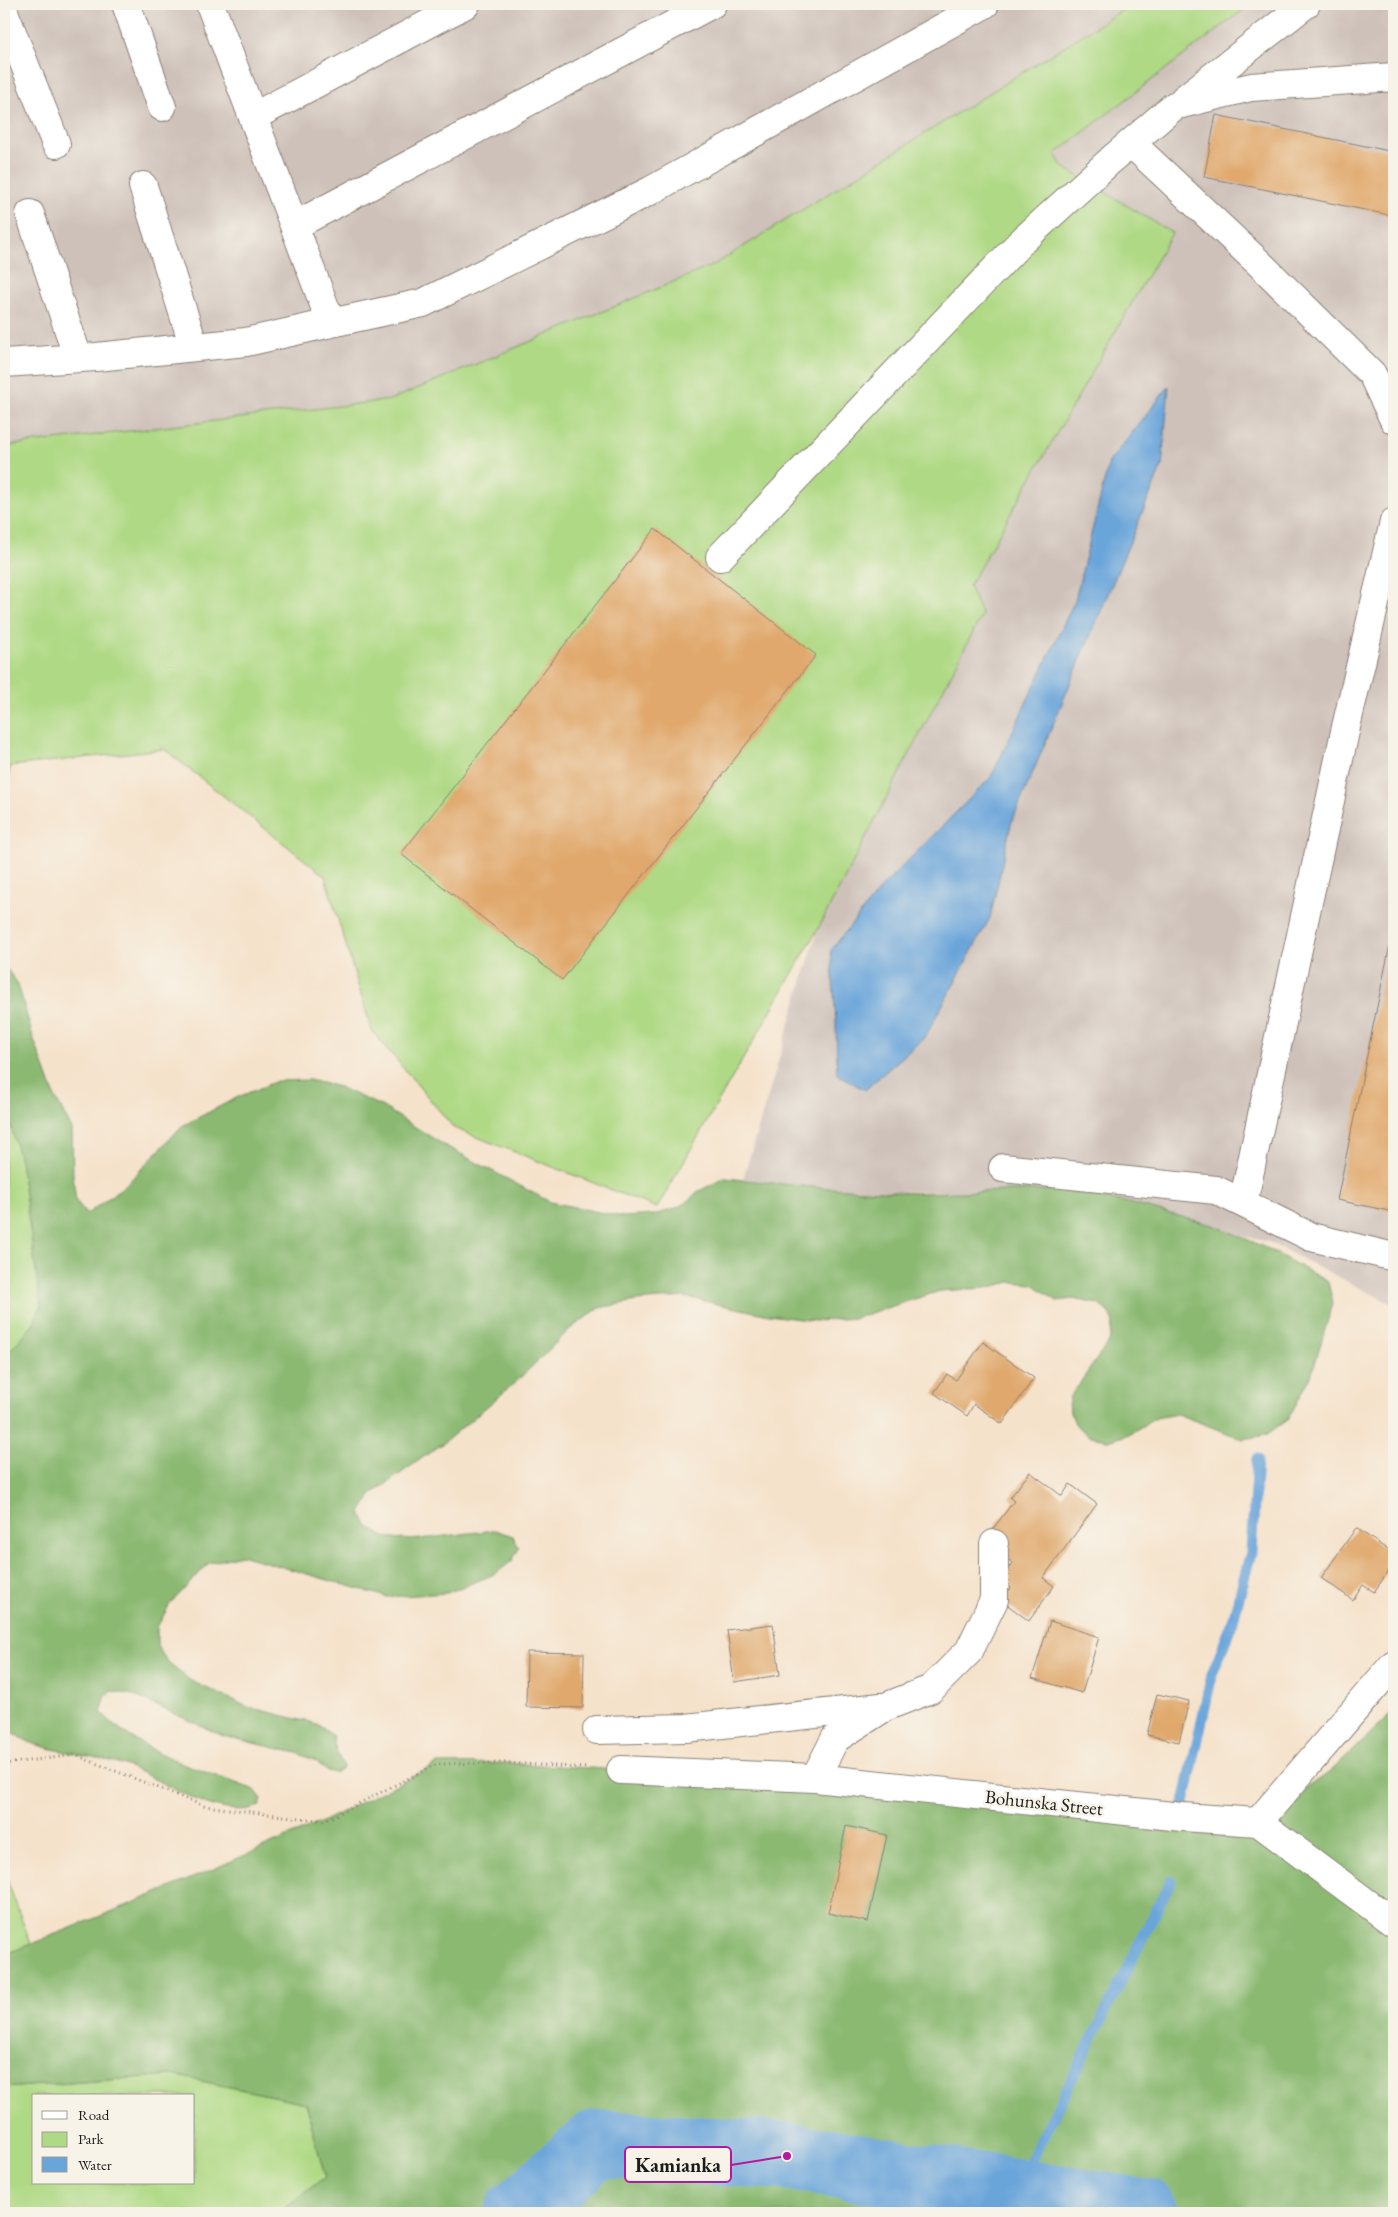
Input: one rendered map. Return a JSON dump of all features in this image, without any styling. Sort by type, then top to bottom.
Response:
[{"type":"street","points":[[126,4],[162,107]]},
{"type":"street","points":[[253,118],[466,4]]},
{"type":"street","points":[[294,226],[712,4]]},
{"type":"street","points":[[4,363],[246,342],[423,303],[650,191],[985,4]]},
{"type":"street","points":[[720,556],[1021,242],[1174,106],[1306,4]]},
{"type":"street","points":[[213,5],[253,118],[331,323]]},
{"type":"street","points":[[4,12],[56,144]]},
{"type":"street","points":[[1174,106],[1251,87],[1394,77]]},
{"type":"street","points":[[1131,143],[1372,374],[1394,420]]},
{"type":"street","points":[[143,186],[194,347]]},
{"type":"street","points":[[30,214],[78,358]]},
{"type":"street","points":[[1243,1203],[1346,727],[1394,522]]},
{"type":"street","points":[[1003,1168],[1216,1190],[1311,1237],[1394,1257]]},
{"type":"street","points":[[815,1778],[835,1740],[885,1707],[931,1689],[969,1651],[994,1600],[994,1544]]},
{"type":"street","points":[[1394,1664],[1258,1822],[1394,1923]]},
{"type":"street","points":[[597,1730],[686,1728],[885,1707]]},
{"type":"street","name":"Bohunska Street","points":[[621,1770],[815,1778],[1182,1817],[1258,1822]]},
{"type":"path","points":[[4,1764],[75,1756],[204,1806],[324,1821],[437,1764],[508,1763],[621,1770]]},
{"type":"shaded area","points":[[4,4],[1132,4],[714,265],[390,400],[4,446]]},
{"type":"shaded area","points":[[1251,4],[1394,4],[1394,1305],[1269,1242],[1055,1193],[740,1189],[818,929],[982,615],[969,586],[1171,234],[1062,166],[1055,154]]},
{"type":"green space","points":[[1132,4],[1251,4],[1055,154],[1062,166],[1172,233],[969,586],[982,615],[818,929],[657,1208],[454,1128],[372,1031],[325,876],[164,749],[11,766],[4,792],[4,446],[390,400],[714,265]]},
{"type":"green space","points":[[4,965],[18,984],[33,1037],[55,1097],[72,1129],[73,1178],[76,1201],[87,1214],[128,1183],[182,1126],[238,1097],[277,1081],[309,1080],[339,1087],[383,1107],[444,1145],[550,1202],[623,1217],[653,1215],[672,1210],[687,1202],[697,1192],[725,1178],[811,1187],[915,1193],[1061,1190],[1129,1203],[1216,1226],[1267,1248],[1328,1282],[1333,1303],[1311,1376],[1288,1419],[1266,1435],[1243,1439],[1177,1414],[1156,1418],[1127,1435],[1109,1441],[1088,1435],[1077,1426],[1070,1413],[1069,1398],[1109,1342],[1113,1323],[1108,1312],[1098,1304],[1073,1299],[1057,1301],[1033,1284],[1011,1282],[985,1288],[940,1291],[855,1318],[815,1321],[769,1315],[685,1297],[636,1301],[599,1308],[570,1329],[517,1381],[446,1441],[372,1494],[361,1513],[367,1526],[384,1537],[412,1540],[495,1530],[513,1536],[519,1548],[512,1561],[495,1574],[447,1593],[387,1597],[241,1555],[209,1563],[170,1604],[157,1627],[157,1646],[169,1664],[191,1681],[248,1707],[317,1724],[333,1736],[343,1768],[336,1773],[327,1771],[316,1761],[297,1753],[223,1736],[133,1695],[112,1691],[105,1698],[101,1712],[133,1738],[194,1768],[255,1790],[262,1799],[260,1806],[243,1810],[226,1809],[191,1798],[124,1765],[34,1744],[4,1728],[4,1357],[32,1326],[41,1306],[20,1161],[4,1100]]},
{"type":"green space","points":[[4,1053],[62,1319],[4,1367]]},
{"type":"green space","points":[[1394,1711],[1394,2213],[278,2213],[325,2177],[306,2103],[172,2075],[4,2088],[4,1955],[160,1892],[324,1821],[437,1764],[508,1763],[621,1770],[1258,1822],[1330,1772]]},
{"type":"green space","points":[[4,1872],[31,1944],[4,1955]]},
{"type":"green space","points":[[173,2075],[306,2103],[325,2177],[278,2213],[4,2213],[4,2088]]},
{"type":"water","points":[[1169,386],[1162,466],[1011,824],[990,918],[925,1037],[865,1090],[837,1074],[831,950],[881,888],[991,777],[1075,600],[1109,462]]},
{"type":"building","points":[[1216,115],[1394,152],[1394,216],[1204,177]]},
{"type":"building","points":[[655,529],[816,655],[562,980],[401,854]]},
{"type":"building","points":[[1394,930],[1394,1212],[1337,1200]]},
{"type":"building","points":[[983,1342],[1034,1378],[1002,1424],[974,1404],[967,1416],[934,1393],[947,1374],[956,1380]]},
{"type":"building","points":[[1030,1472],[1062,1496],[1070,1484],[1097,1504],[1043,1578],[1054,1586],[1029,1621],[1001,1600],[1011,1588],[1001,1580],[1013,1563],[996,1551],[1005,1540],[992,1530],[1014,1501],[1010,1498]]},
{"type":"building","points":[[1356,1528],[1394,1554],[1394,1563],[1374,1592],[1363,1585],[1353,1600],[1321,1578]]},
{"type":"building","points":[[1050,1621],[1099,1637],[1082,1693],[1032,1678]]},
{"type":"building","points":[[773,1624],[780,1675],[734,1682],[727,1630]]},
{"type":"building","points":[[527,1652],[584,1653],[583,1708],[526,1707]]},
{"type":"building","points":[[1157,1694],[1189,1701],[1179,1742],[1147,1735]]},
{"type":"building","points":[[846,1826],[887,1835],[868,1922],[828,1913]]},
{"type":"waterway","points":[[1184,1803],[1212,1674],[1232,1624],[1251,1552],[1257,1459]]},
{"type":"waterway","points":[[1015,2192],[1171,1881]]},
{"type":"waterway","points":[[518,2213],[596,2144],[787,2156],[1146,2213]]},
{"type":"place","name":"Kamianka","points":[[787,2156]]}]
